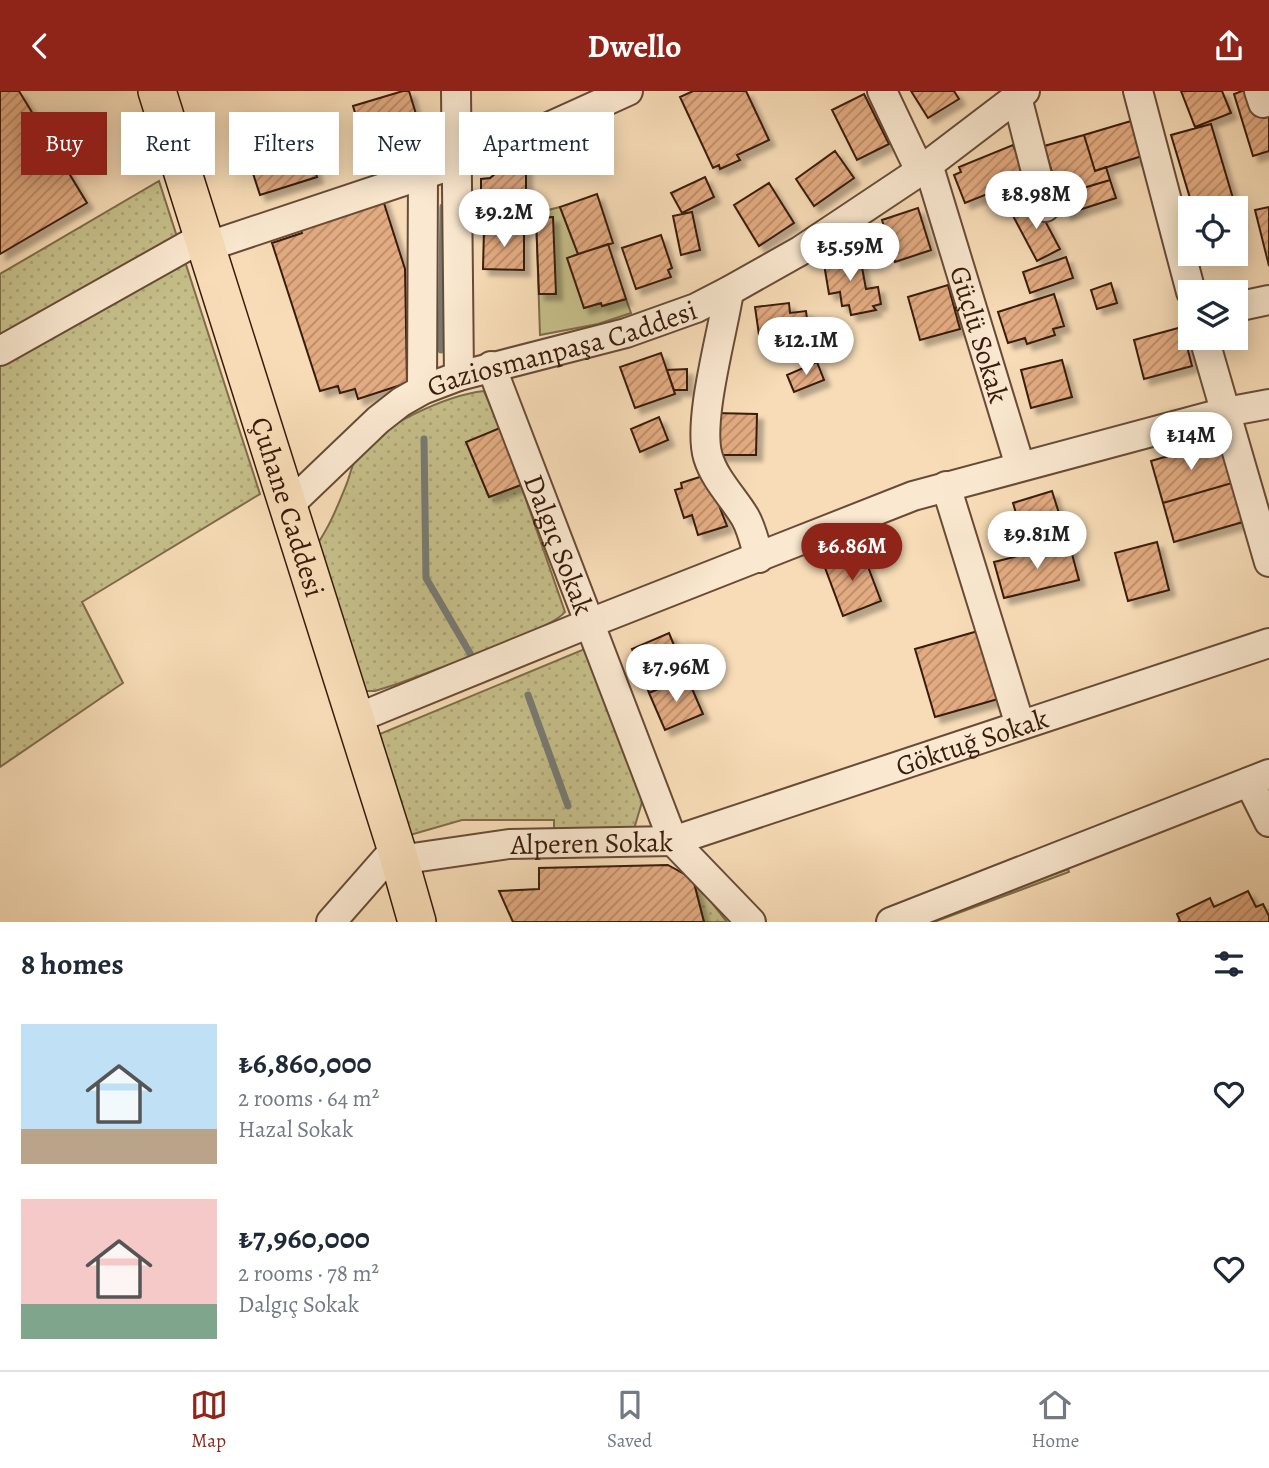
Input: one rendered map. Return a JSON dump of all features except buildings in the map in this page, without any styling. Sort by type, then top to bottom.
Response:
[{"type":"main road","name":"Çuhane Caddesi","points":[[157,91],[398,854],[416,922]]},
{"type":"street","points":[[456,91],[459,376]]},
{"type":"street","points":[[0,351],[205,242],[456,165],[500,149],[628,91]]},
{"type":"street","name":"Güçlü Sokak","points":[[882,91],[924,167],[1020,466]]},
{"type":"street","points":[[1138,91],[1188,280]]},
{"type":"street","points":[[1259,91],[1263,103],[1269,101]]},
{"type":"street","points":[[1021,94],[1045,207]]},
{"type":"street","name":"Gaziosmanpaşa Caddesi","points":[[288,506],[388,411],[422,390],[491,366],[626,333],[696,308],[800,251],[924,167],[1021,94]]},
{"type":"street","points":[[422,390],[423,176]]},
{"type":"street","points":[[729,291],[709,396],[706,450],[716,475],[745,517],[759,558]]},
{"type":"street","points":[[1248,304],[1269,300]]},
{"type":"street","points":[[1208,350],[1269,562]]},
{"type":"street","name":"Dalgıç Sokak","points":[[491,366],[673,841]]},
{"type":"street","points":[[355,719],[913,496],[1226,412],[1269,404]]},
{"type":"street","points":[[946,486],[1020,725]]},
{"type":"street","name":"Göktuğ Sokak","points":[[673,841],[1269,643]]},
{"type":"street","points":[[891,922],[1259,778],[1269,822]]},
{"type":"street","name":"Alperen Sokak","points":[[398,854],[509,844],[673,841],[751,922]]},
{"type":"street","points":[[331,922],[398,854]]},
{"type":"shaded area","points":[[159,181],[260,494],[82,602],[123,683],[0,767],[0,274]]},
{"type":"shaded area","points":[[560,207],[578,254],[568,258],[584,308],[626,299],[631,313],[598,324],[540,335],[536,213]]},
{"type":"shaded area","points":[[484,391],[500,428],[467,443],[489,497],[521,485],[565,612],[536,630],[486,651],[394,685],[365,691],[316,546],[333,515],[355,460],[367,445],[396,424],[433,405]]},
{"type":"shaded area","points":[[587,648],[642,793],[634,829],[554,829],[554,820],[462,820],[410,835],[375,736]]},
{"type":"shaded area","points":[[1068,869],[1069,872],[934,922],[925,922]]},
{"type":"shaded area","points":[[693,879],[727,922],[704,922]]},
{"type":"waterway","points":[[441,350],[443,207]]},
{"type":"waterway","points":[[424,439],[426,578],[471,655]]},
{"type":"waterway","points":[[528,695],[568,806]]}]
